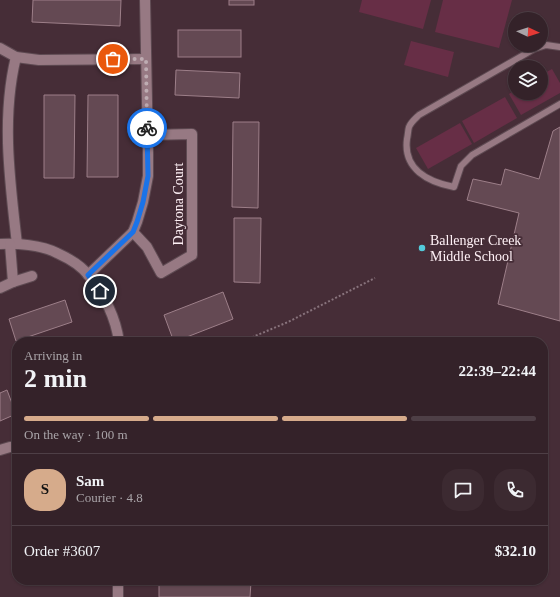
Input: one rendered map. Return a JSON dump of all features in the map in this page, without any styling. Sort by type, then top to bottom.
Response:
[{"type":"street","points":[[88,275],[133,232],[143,202],[148,176],[145,0]]},
{"type":"street","points":[[0,48],[16,57],[39,60],[146,59]]},
{"type":"street","points":[[13,282],[9,244],[8,153],[10,88],[16,57]]},
{"type":"street","name":"Daytona Court","points":[[133,232],[147,247],[161,273],[192,255],[192,134],[148,135]]},
{"type":"street","points":[[9,244],[41,248],[56,252],[77,265],[88,275],[100,291],[107,304],[118,337]]},
{"type":"street","points":[[0,288],[32,276]]},
{"type":"street","points":[[0,450],[12,447]]},
{"type":"street","points":[[118,585],[118,597]]},
{"type":"lane","points":[[560,47],[546,45],[534,49],[419,115],[409,126],[406,147],[408,159],[417,172],[441,185],[454,187],[462,166],[472,155],[560,104]]},
{"type":"path","points":[[253,337],[288,322],[375,278]]},
{"type":"shaded area","points":[[362,0],[431,0],[423,29],[359,12]]},
{"type":"shaded area","points":[[443,0],[512,0],[499,48],[435,32]]},
{"type":"shaded area","points":[[411,41],[454,52],[448,77],[404,65]]},
{"type":"shaded area","points":[[552,69],[560,83],[560,93],[548,100],[548,71]]},
{"type":"shaded area","points":[[505,97],[517,118],[474,143],[462,121]]},
{"type":"shaded area","points":[[512,100],[548,100],[521,115]]},
{"type":"shaded area","points":[[460,123],[472,144],[428,169],[416,148]]},
{"type":"building","points":[[33,0],[121,0],[120,26],[32,22]]},
{"type":"building","points":[[229,0],[254,0],[254,5],[229,5]]},
{"type":"building","points":[[178,30],[241,30],[241,57],[178,57]]},
{"type":"building","points":[[176,70],[240,73],[239,98],[175,95]]},
{"type":"building","points":[[44,95],[75,95],[74,178],[44,178]]},
{"type":"building","points":[[88,95],[118,95],[118,177],[87,177]]},
{"type":"building","points":[[233,122],[259,122],[258,208],[232,207]]},
{"type":"building","points":[[560,127],[560,321],[498,304],[519,213],[467,200],[473,179],[501,185],[505,169],[539,179],[553,131]]},
{"type":"building","points":[[234,218],[261,218],[260,283],[234,282]]},
{"type":"building","points":[[223,292],[233,319],[187,337],[172,337],[164,315]]},
{"type":"building","points":[[65,300],[72,322],[28,337],[15,337],[9,319]]},
{"type":"building","points":[[7,390],[12,403],[12,416],[0,421],[0,393]]},
{"type":"building","points":[[159,585],[251,585],[250,597],[159,597]]},
{"type":"way so far","points":[[113,59],[146,59],[147,128]]},
{"type":"place","name":"Ballenger Creek Middle School","points":[[422,248]]},
{"type":"route","points":[[100,291],[88,275],[133,232],[143,202],[148,176],[147,128]]}]
